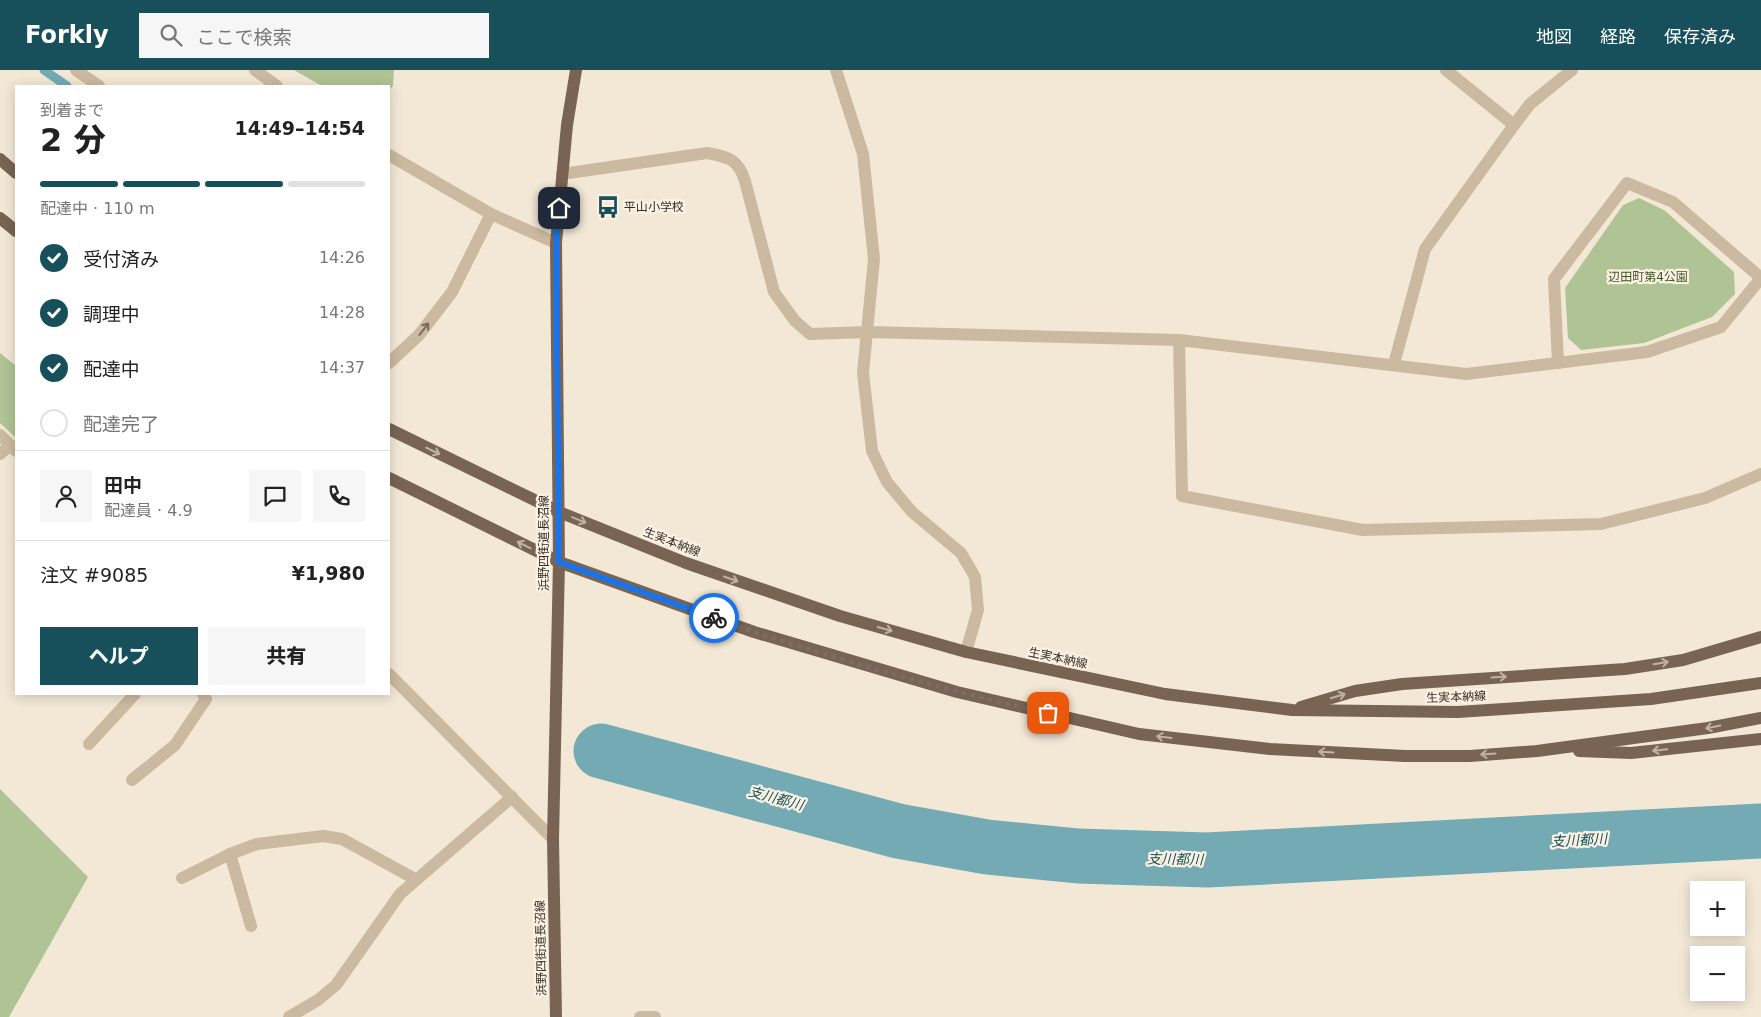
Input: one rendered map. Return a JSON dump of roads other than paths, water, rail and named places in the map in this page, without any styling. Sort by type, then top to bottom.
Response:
[{"type":"main road","name":"浜野四街道長沼線","points":[[556,1017],[553,839],[559,512],[556,243],[566,125],[576,70]]},
{"type":"main road","points":[[0,159],[15,172]]},
{"type":"main road","points":[[0,218],[15,230]]},
{"type":"main road","name":"生実本納線","points":[[390,429],[559,512],[686,563],[795,601],[840,616],[966,652],[1165,694],[1292,710],[1458,712],[1651,699],[1761,683]]},
{"type":"main road","points":[[390,478],[559,562],[754,632],[957,692],[1139,734],[1270,749],[1405,756],[1470,756],[1537,750],[1708,728],[1761,718]]},
{"type":"main road","points":[[1292,710],[1355,691],[1402,684],[1644,666],[1683,660],[1761,638]]},
{"type":"main road","points":[[1537,750],[1631,752],[1761,739]]},
{"type":"street","points":[[76,70],[98,85]]},
{"type":"street","points":[[255,70],[277,85]]},
{"type":"street","points":[[836,70],[864,154],[874,259],[863,373],[872,451],[887,482],[912,512],[961,553],[975,577],[978,610],[966,652]]},
{"type":"street","points":[[1446,70],[1514,125]]},
{"type":"street","points":[[1394,364],[1425,249],[1530,104],[1572,70]]},
{"type":"street","points":[[562,174],[707,152],[726,157],[740,166],[774,292],[796,321],[810,334],[868,332],[1179,340],[1466,374],[1558,363],[1646,352],[1721,327],[1761,278],[1673,202],[1627,183],[1554,279],[1558,363]]},
{"type":"street","points":[[390,156],[491,214],[556,243]]},
{"type":"street","points":[[390,362],[419,335],[452,292],[491,214]]},
{"type":"street","points":[[1179,340],[1182,496],[1363,530],[1601,524],[1705,498],[1761,474]]},
{"type":"street","points":[[0,434],[9,450]]},
{"type":"street","points":[[390,675],[553,839]]},
{"type":"street","points":[[89,744],[133,695]]},
{"type":"street","points":[[132,780],[175,745],[206,699],[204,695]]},
{"type":"street","points":[[289,1017],[318,1000],[336,985],[400,894],[415,879],[512,797]]},
{"type":"street","points":[[182,878],[230,854],[257,844],[323,836],[342,839],[415,879]]},
{"type":"street","points":[[230,854],[251,926]]},
{"type":"street","points":[[640,1017],[655,1017]]},
{"type":"waterway","name":"支川都川","points":[[44,70],[66,85]]},
{"type":"waterway","name":"支川都川","points":[[601,751],[898,831],[987,847],[1078,856],[1207,860],[1761,831]]},
{"type":"place","name":"平山小学校","points":[[608,207]]},
{"type":"park label","name":"辺田町第4公園","points":[[1648,277]]}]
